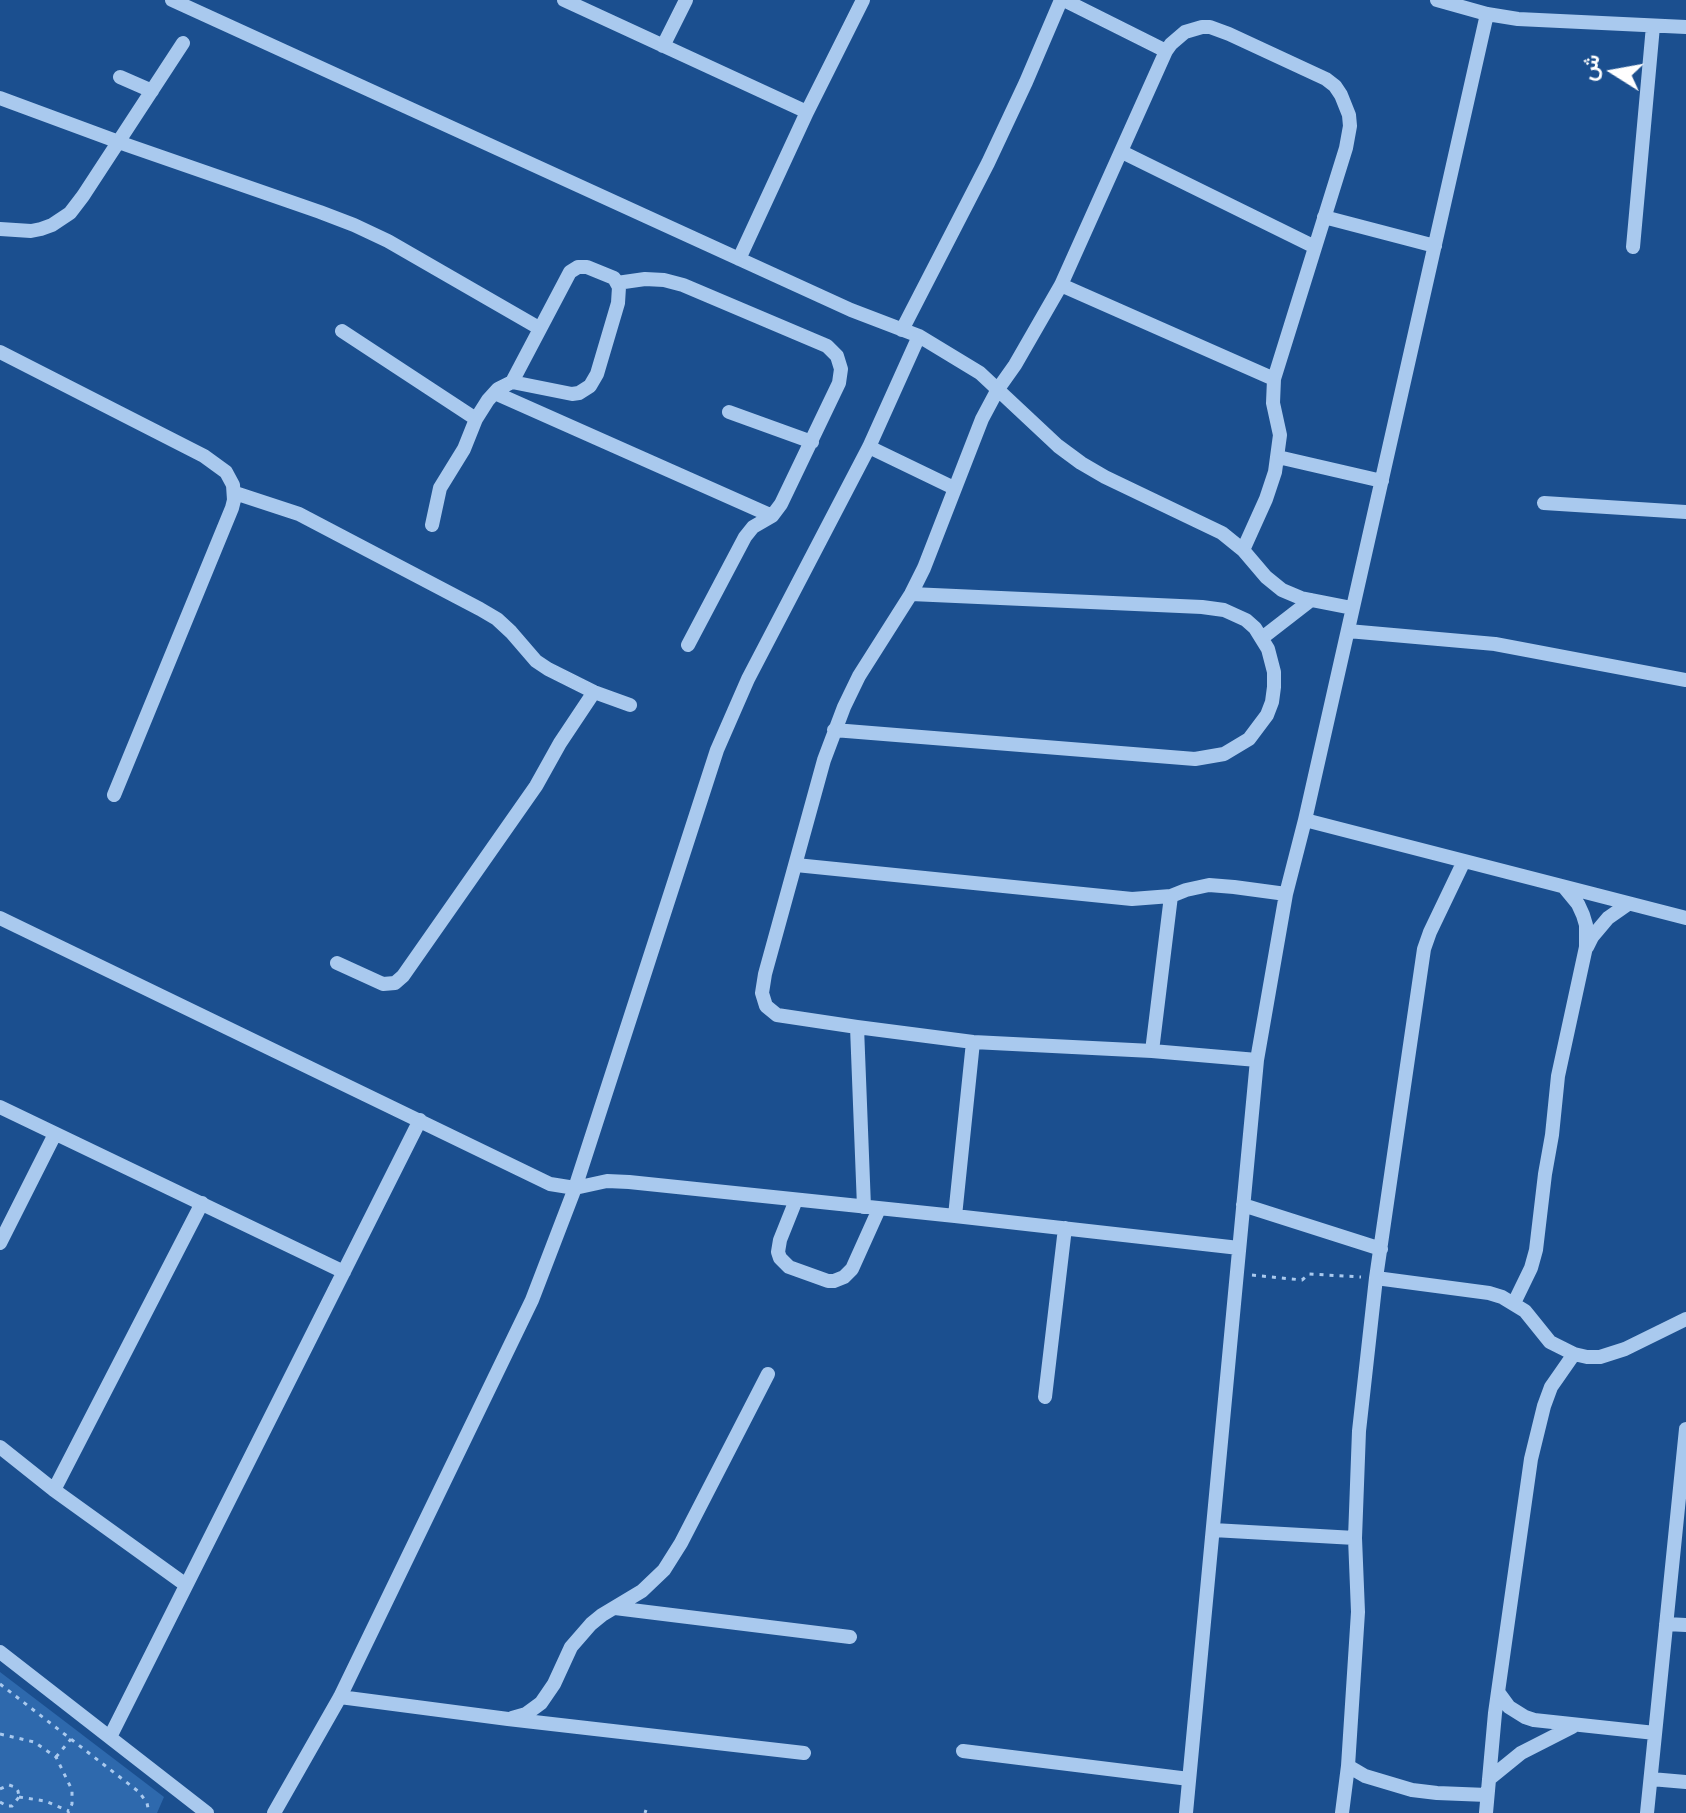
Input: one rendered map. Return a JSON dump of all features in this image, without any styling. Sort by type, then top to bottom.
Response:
[{"type":"street","points":[[172,0],[851,310],[919,336],[980,373],[1058,446],[1081,463],[1222,533],[1243,550],[1274,584],[1291,594],[1352,608]]},
{"type":"street","points":[[564,0],[807,112]]},
{"type":"street","points":[[663,46],[686,0]]},
{"type":"street","points":[[739,259],[863,0]]},
{"type":"street","points":[[902,330],[988,163],[1063,0],[1166,51]]},
{"type":"street","points":[[1437,0],[1487,14],[1534,20],[1686,27]]},
{"type":"street","points":[[1186,1813],[1257,1060],[1286,894],[1487,14]]},
{"type":"street","points":[[1633,247],[1653,26]]},
{"type":"street","points":[[1243,550],[1266,499],[1278,457],[1280,435],[1273,403],[1274,379],[1346,148],[1350,126],[1346,104],[1335,86],[1317,74],[1229,34],[1210,27],[1193,28],[1166,51],[1061,285],[982,419],[935,543],[911,594],[859,676],[834,730],[762,993],[771,1011],[783,1017],[973,1042],[1257,1060]]},
{"type":"street","points":[[0,229],[31,231],[52,225],[77,205],[183,43]]},
{"type":"street","points":[[120,77],[152,91]]},
{"type":"street","points":[[0,98],[354,225],[388,241],[539,328]]},
{"type":"street","points":[[1122,152],[1315,247]]},
{"type":"street","points":[[1324,217],[1435,246]]},
{"type":"street","points":[[432,525],[440,488],[464,449],[476,419],[502,385],[512,382],[566,394],[579,393],[590,386],[597,374],[620,292],[610,275],[582,266],[573,269],[564,280],[512,382]]},
{"type":"street","points":[[617,283],[645,279],[674,283],[827,346],[837,356],[841,369],[841,376],[812,442],[781,504],[772,516],[753,527],[745,537],[688,645]]},
{"type":"street","points":[[1061,285],[1274,379]]},
{"type":"street","points":[[342,331],[476,419]]},
{"type":"street","points":[[274,1813],[340,1697],[532,1300],[575,1188],[717,750],[748,679],[869,447],[919,336]]},
{"type":"street","points":[[0,352],[204,456],[226,472],[235,493],[232,508],[114,795]]},
{"type":"street","points":[[495,393],[772,516]]},
{"type":"street","points":[[729,412],[812,442]]},
{"type":"street","points":[[869,447],[954,488]]},
{"type":"street","points":[[1278,457],[1382,481]]},
{"type":"street","points":[[235,493],[299,514],[480,609],[497,619],[536,661],[548,669],[594,692],[630,705]]},
{"type":"street","points":[[1544,503],[1686,512]]},
{"type":"street","points":[[834,730],[1195,759],[1224,754],[1237,747],[1249,739],[1267,715],[1274,687],[1268,649],[1246,620],[1235,614],[1213,608],[911,594]]},
{"type":"street","points":[[1262,638],[1311,600]]},
{"type":"street","points":[[1348,631],[1495,644],[1686,680]]},
{"type":"street","points":[[337,963],[383,984],[395,983],[403,976],[536,786],[594,692]]},
{"type":"street","points":[[1305,820],[1686,918]]},
{"type":"street","points":[[1342,1813],[1358,1612],[1355,1538],[1362,1399],[1376,1278],[1424,949],[1464,861]]},
{"type":"street","points":[[796,865],[1132,899],[1171,896],[1209,885],[1286,894]]},
{"type":"street","points":[[1514,1303],[1536,1250],[1558,1076],[1586,947],[1583,915],[1564,887]]},
{"type":"street","points":[[1152,1051],[1171,896]]},
{"type":"street","points":[[1586,947],[1608,918],[1628,904]]},
{"type":"street","points":[[0,918],[543,1181],[559,1186],[575,1188],[596,1182],[618,1181],[1239,1248]]},
{"type":"street","points":[[796,1200],[780,1240],[780,1258],[789,1267],[828,1281],[844,1277],[852,1269],[871,1208],[857,1027]]},
{"type":"street","points":[[955,1216],[973,1042]]},
{"type":"street","points":[[0,1107],[344,1272]]},
{"type":"street","points":[[110,1737],[420,1120]]},
{"type":"street","points":[[0,1243],[55,1134]]},
{"type":"street","points":[[54,1490],[202,1203]]},
{"type":"street","points":[[1243,1205],[1381,1249]]},
{"type":"street","points":[[1045,1397],[1065,1228]]},
{"type":"street","points":[[1376,1278],[1489,1293],[1525,1311],[1550,1342],[1587,1357],[1613,1354],[1686,1319]]},
{"type":"street","points":[[1486,1813],[1498,1692],[1531,1459],[1548,1397],[1574,1354]]},
{"type":"street","points":[[508,1719],[526,1714],[541,1703],[554,1684],[571,1647],[591,1624],[642,1591],[673,1557],[768,1374]]},
{"type":"street","points":[[1647,1813],[1686,1429]]},
{"type":"street","points":[[0,1447],[186,1585]]},
{"type":"street","points":[[1213,1530],[1355,1538]]},
{"type":"street","points":[[615,1608],[850,1637]]},
{"type":"street","points":[[1666,1624],[1686,1625]]},
{"type":"street","points":[[0,1652],[207,1813]]},
{"type":"street","points":[[1498,1692],[1509,1707],[1525,1717],[1543,1722],[1655,1733]]},
{"type":"street","points":[[340,1697],[804,1753]]},
{"type":"street","points":[[1489,1779],[1521,1753],[1576,1725]]},
{"type":"street","points":[[963,1751],[1189,1779]]},
{"type":"street","points":[[1348,1766],[1365,1776],[1412,1790],[1487,1795]]},
{"type":"street","points":[[1651,1779],[1686,1782]]},
{"type":"path","points":[[1236,1274],[1302,1280],[1309,1274],[1376,1278]]},
{"type":"path","points":[[0,1684],[144,1797],[149,1813]]},
{"type":"path","points":[[0,1734],[34,1742],[56,1757],[72,1790],[69,1812],[45,1801],[19,1797]]},
{"type":"path","points":[[56,1757],[71,1739]]},
{"type":"path","points":[[0,1789],[4,1786],[15,1787],[19,1797],[12,1806],[0,1802]]},
{"type":"shaded area","points":[[0,1672],[164,1797],[157,1813],[0,1813]]}]
